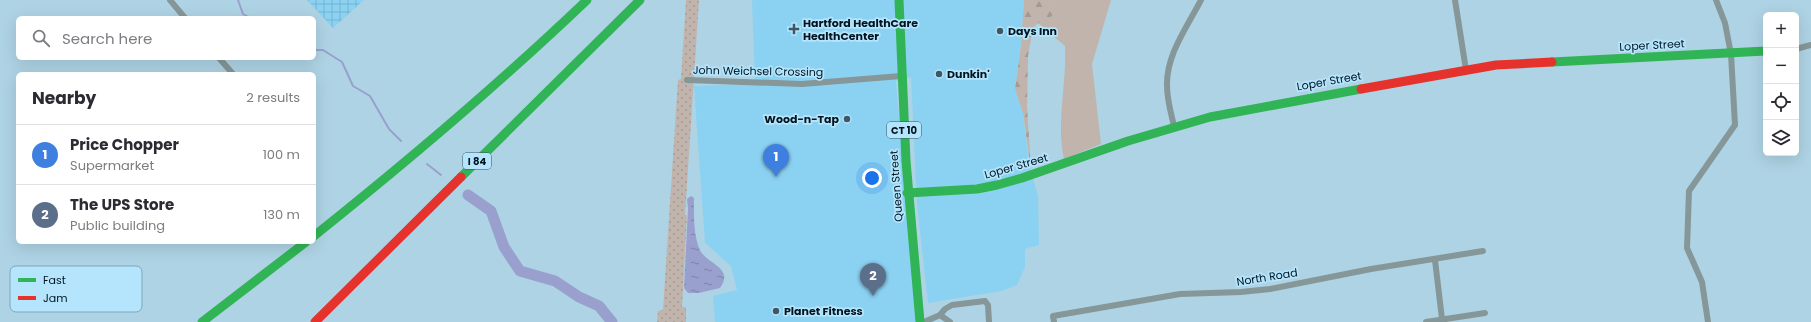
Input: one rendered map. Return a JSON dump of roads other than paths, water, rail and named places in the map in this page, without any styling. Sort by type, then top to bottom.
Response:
[{"type":"main road","points":[[316,234],[441,132],[525,58],[587,0]]},
{"type":"main road","name":"I 84","points":[[315,322],[640,0]]},
{"type":"main road","name":"Queen Street","points":[[899,0],[907,193],[920,322]]},
{"type":"main road","name":"Loper Street","points":[[907,193],[977,189],[1001,184],[1174,126],[1290,101],[1496,65],[1763,51]]},
{"type":"main road","points":[[202,322],[303,244]]},
{"type":"street","points":[[170,0],[183,16]]},
{"type":"street","points":[[1174,126],[1167,90],[1169,68],[1177,45],[1201,0]]},
{"type":"street","points":[[1455,0],[1466,70]]},
{"type":"street","points":[[1708,322],[1702,282],[1686,248],[1689,191],[1735,125],[1731,54],[1725,23],[1716,0]]},
{"type":"street","points":[[1799,48],[1811,46]]},
{"type":"street","points":[[221,60],[231,72]]},
{"type":"street","name":"John Weichsel Crossing","points":[[687,80],[802,84],[901,76]]},
{"type":"street","name":"North Road","points":[[1053,319],[1180,294],[1241,292],[1270,289],[1371,269],[1435,260],[1483,251]]},
{"type":"street","points":[[1435,260],[1442,319]]},
{"type":"street","points":[[924,322],[940,315],[945,309],[952,305],[985,300],[988,305],[990,322]]},
{"type":"street","points":[[1426,322],[1485,313]]},
{"type":"street","points":[[940,315],[950,322]]},
{"type":"water","points":[[691,196],[694,198],[695,231],[700,250],[703,255],[722,270],[724,275],[724,281],[720,288],[699,293],[688,293],[684,288],[688,209],[687,199]]},
{"type":"waterway","points":[[238,0],[243,14],[246,16]]},
{"type":"waterway","points":[[316,50],[323,50],[342,62],[353,86],[370,96],[389,129],[401,141]]},
{"type":"waterway","points":[[427,164],[441,175]]},
{"type":"waterway","points":[[468,195],[491,211],[504,247],[520,271],[555,281],[579,297],[599,306],[612,322]]},
{"type":"place","name":"Hartford HealthCare HealthCenter","points":[[794,29]]},
{"type":"place","name":"Days Inn","points":[[1000,31]]},
{"type":"place","name":"Dunkin'","points":[[939,74]]},
{"type":"place","name":"Wood-n-Tap","points":[[847,119]]},
{"type":"place","name":"Price Chopper","points":[[776,177]]},
{"type":"place","name":"The UPS Store","points":[[873,296]]},
{"type":"place","name":"Planet Fitness","points":[[776,311]]}]
